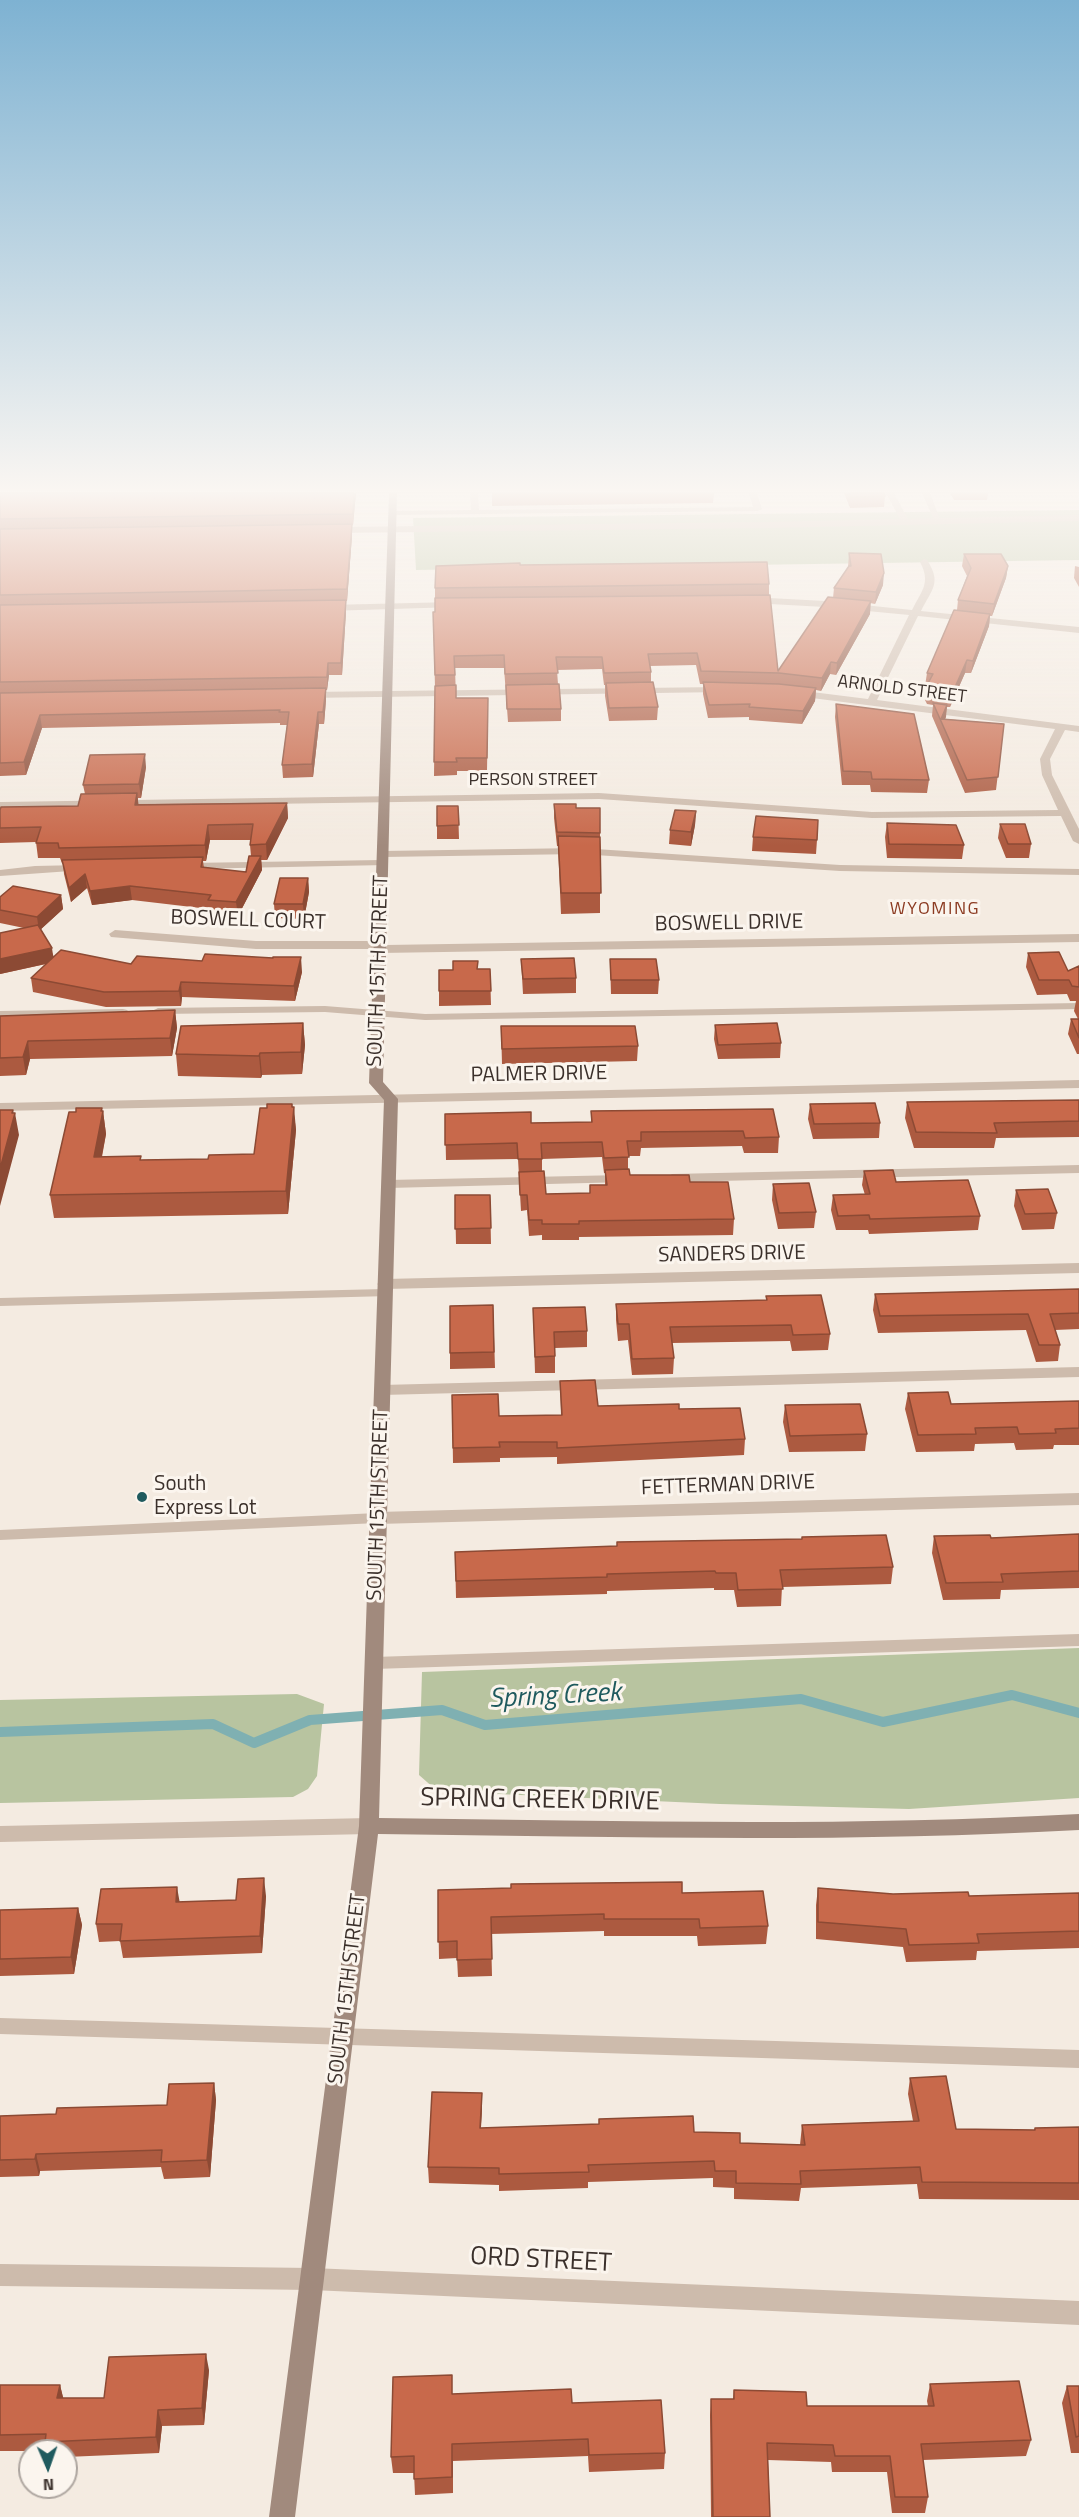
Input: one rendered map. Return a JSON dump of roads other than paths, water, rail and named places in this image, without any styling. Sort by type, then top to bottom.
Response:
[{"type":"main road","name":"SOUTH 15TH STREET","points":[[282,2517],[369,1826],[391,1099],[376,1083],[389,610]]},
{"type":"main road","name":"SPRING CREEK DRIVE","points":[[369,1826],[831,1831],[967,1830],[1079,1822]]},
{"type":"street","points":[[890,610],[1079,630]]},
{"type":"street","points":[[871,703],[916,613]]},
{"type":"street","points":[[298,696],[731,690]]},
{"type":"street","name":"ARNOLD STREET","points":[[789,693],[1079,729]]},
{"type":"street","points":[[1061,727],[1046,759],[1048,780],[1079,841]]},
{"type":"street","name":"PERSON STREET","points":[[0,805],[599,796],[872,815],[1065,813]]},
{"type":"street","name":"BOSWELL COURT","points":[[115,934],[256,945],[380,947]]},
{"type":"street","name":"BOSWELL DRIVE","points":[[380,947],[1079,938]]},
{"type":"street","name":"PALMER DRIVE","points":[[0,1107],[1079,1084]]},
{"type":"street","name":"SANDERS DRIVE","points":[[385,1289],[1079,1268]]},
{"type":"street","name":"FETTERMAN DRIVE","points":[[378,1518],[1079,1499]]},
{"type":"street","name":"SPRING CREEK DRIVE","points":[[0,1834],[369,1826]]},
{"type":"street","name":"ORD STREET","points":[[0,2275],[312,2279],[1079,2313]]},
{"type":"lane","points":[[177,867],[580,851],[840,868],[1079,872]]},
{"type":"lane","points":[[0,873],[35,869],[94,868]]},
{"type":"lane","points":[[0,1014],[325,1009],[425,1017],[1079,1006]]},
{"type":"lane","points":[[661,1178],[1079,1169]]},
{"type":"lane","points":[[388,1184],[637,1179]]},
{"type":"lane","points":[[0,1302],[385,1289]]},
{"type":"lane","points":[[382,1390],[1079,1372]]},
{"type":"lane","points":[[0,1535],[92,1533],[378,1518]]},
{"type":"lane","points":[[374,1663],[1079,1641]]},
{"type":"lane","points":[[0,2026],[1079,2059]]},
{"type":"waterway","name":"Spring Creek","points":[[0,1732],[213,1724],[254,1743],[310,1720],[442,1710],[485,1725],[801,1699],[883,1722],[1012,1695],[1079,1713]]},
{"type":"place","name":"South Express Lot","points":[[142,1497]]},
{"type":"district","name":"WYOMING","points":[[935,910]]}]
